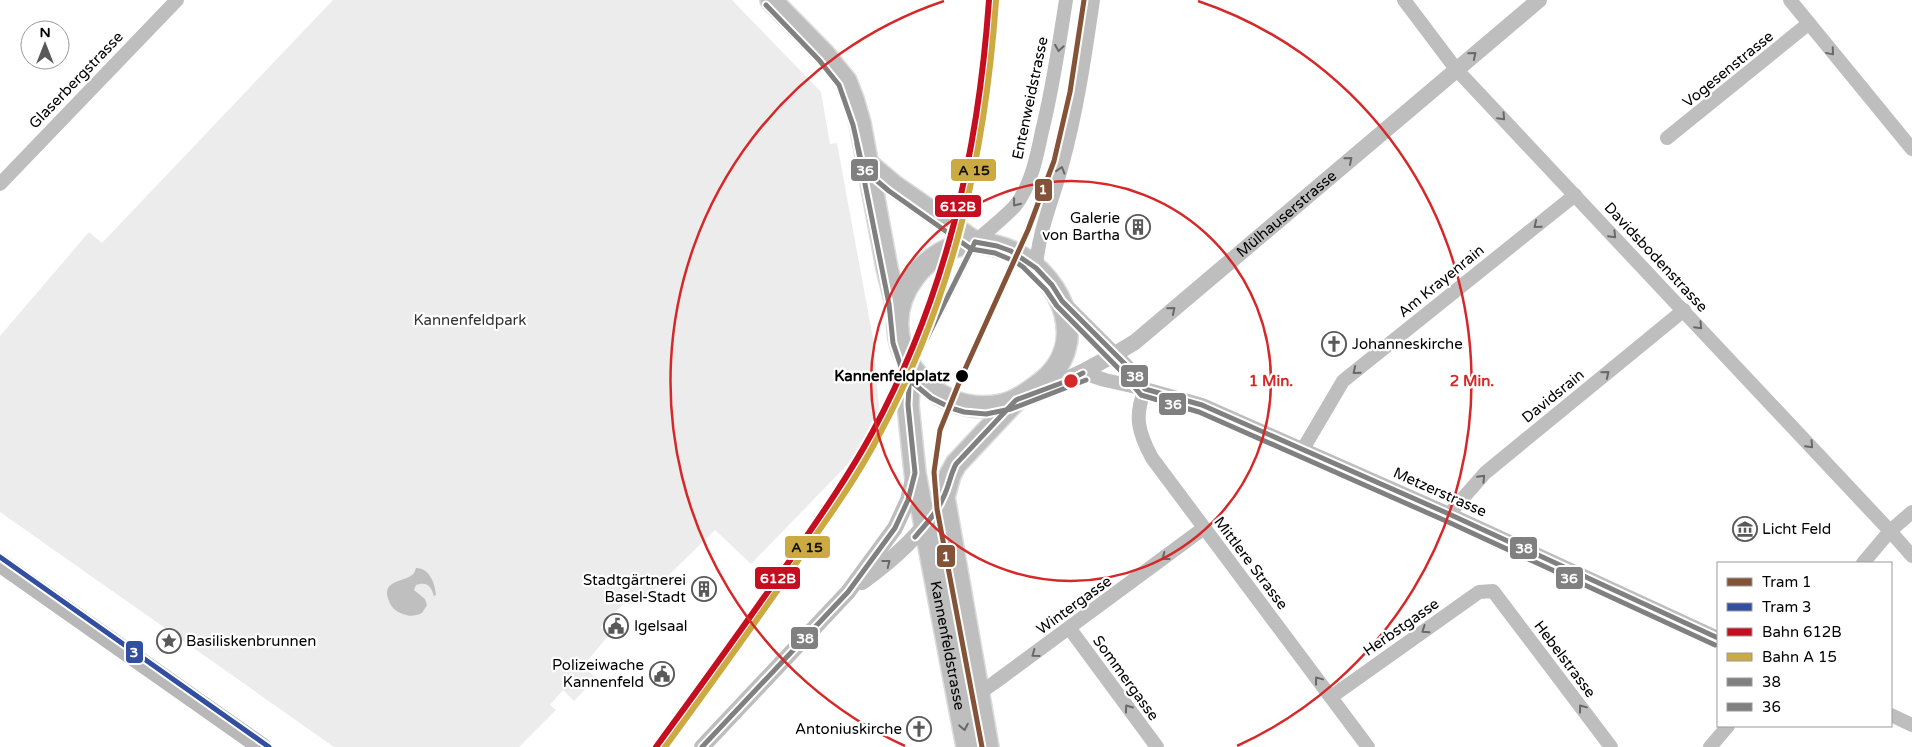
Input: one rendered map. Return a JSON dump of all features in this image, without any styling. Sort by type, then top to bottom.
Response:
[{"type":"main road","points":[[771,0],[825,55],[846,81],[858,115],[887,268],[898,312],[903,350],[910,368],[920,380],[930,388],[960,404],[989,407],[1003,405],[1016,400],[1045,380],[1061,360],[1066,347],[1066,319],[1062,301],[1052,285],[1036,268],[1011,251],[997,246],[975,242],[949,248],[929,260],[910,282],[898,312]]},
{"type":"main road","points":[[868,164],[893,185],[975,242]]},
{"type":"main road","name":"Kannenfeldstrasse","points":[[910,368],[908,405],[915,473],[925,526],[968,696],[988,747]]},
{"type":"main road","name":"Kannenfeldstrasse","points":[[967,747],[968,696],[944,497],[950,475],[956,464],[1016,400]]},
{"type":"main road","points":[[0,563],[262,747]]},
{"type":"street","name":"Glaserbergstrasse","points":[[0,184],[177,0]]},
{"type":"street","name":"Entenweidstrasse","points":[[975,242],[1015,206],[1028,180],[1037,156],[1052,91],[1066,0]]},
{"type":"street","points":[[1036,268],[1040,236],[1062,164],[1079,93],[1093,0]]},
{"type":"street","name":"Davidsbodenstrasse","points":[[1404,0],[1456,69],[1890,530],[1912,556]]},
{"type":"street","name":"Mülhauserstrasse","points":[[1016,400],[1082,373],[1116,354],[1142,336],[1539,0]]},
{"type":"street","points":[[1792,0],[1808,24],[1912,148]]},
{"type":"street","name":"Vogesenstrasse","points":[[1667,138],[1808,24]]},
{"type":"street","name":"Am Krayenrain","points":[[1304,449],[1343,381],[1574,195]]},
{"type":"street","points":[[1062,301],[1116,354],[1145,389]]},
{"type":"street","name":"Davidsrain","points":[[1449,514],[1485,474],[1684,310]]},
{"type":"street","name":"Metzerstrasse","points":[[1082,373],[1202,405],[1449,514],[1717,638]]},
{"type":"street","name":"Mittlere Strasse","points":[[1145,389],[1138,411],[1138,424],[1142,441],[1152,458],[1368,747]]},
{"type":"street","points":[[702,747],[848,592],[895,528],[908,500],[915,473]]},
{"type":"street","points":[[848,592],[891,561],[925,526],[944,497]]},
{"type":"street","points":[[1864,562],[1890,530],[1912,512]]},
{"type":"street","name":"Wintergasse","points":[[968,696],[1070,629],[1204,528]]},
{"type":"street","name":"Herbstgasse","points":[[1331,697],[1479,592],[1493,591]]},
{"type":"street","name":"Hebelstrasse","points":[[1493,591],[1612,747]]},
{"type":"street","name":"Sommergasse","points":[[1070,629],[1157,747]]},
{"type":"street","points":[[1892,715],[1912,725]]},
{"type":"street","points":[[1710,747],[1727,727]]},
{"type":"green space","name":"Kannenfeldpark","points":[[333,0],[732,0],[821,92],[830,144],[837,143],[873,339],[881,430],[751,564],[715,530],[639,604],[631,596],[601,627],[609,635],[583,666],[596,678],[574,701],[563,690],[550,705],[556,710],[519,747],[334,747],[0,512],[0,336],[89,232],[102,243]]},
{"type":"shaded area","points":[[416,568],[425,571],[431,577],[436,595],[434,596],[426,584],[416,585],[414,590],[425,599],[427,605],[422,613],[408,616],[392,607],[387,594],[390,585],[413,575]]},
{"type":"tram line","name":"1","points":[[982,747],[937,509],[934,472],[940,430],[961,378],[1028,230],[1054,161],[1070,92],[1084,0]]},
{"type":"tram line","name":"3","points":[[0,557],[269,747]]},
{"type":"rail line","name":"612B","points":[[656,747],[761,602],[835,494],[872,433],[898,381],[920,329],[939,276],[967,169],[984,57],[989,0]]},
{"type":"transit line","points":[[665,747],[751,628],[841,498],[878,437],[904,385],[927,332],[945,279],[974,171],[991,59],[996,1]]},
{"type":"transit line","name":"36","points":[[766,5],[819,60],[839,85],[853,125],[863,169],[889,191],[971,249],[995,253],[1023,267],[1046,290],[1057,306],[1121,371],[1141,395],[1199,412],[1446,521],[1715,645]]},
{"type":"transit line","name":"36","points":[[857,144],[889,304],[893,343],[902,370],[913,383],[931,398],[951,408],[964,412],[986,414],[1011,409],[1086,380]]},
{"type":"transit line","name":"38","points":[[975,242],[1011,251],[1036,268],[1052,285],[1062,301],[1127,366],[1145,389],[1202,405],[1449,514],[1717,638]]},
{"type":"transit line","name":"38","points":[[702,747],[848,592],[895,528],[908,500],[915,473],[908,405],[910,367],[926,340],[975,242]]},
{"type":"transit line","name":"38","points":[[915,537],[938,509],[956,464],[1016,400],[1083,373]]},
{"type":"place","name":"Galerie von Bartha","points":[[1138,227]]},
{"type":"place","name":"Johanneskirche","points":[[1334,344]]},
{"type":"place","name":"Kannenfeldplatz","points":[[962,376]]},
{"type":"place","name":"Licht Feld","points":[[1745,529]]},
{"type":"place","name":"Stadtgärtnerei Basel-Stadt","points":[[704,589]]},
{"type":"place","name":"Igelsaal","points":[[616,626]]},
{"type":"place","name":"Basiliskenbrunnen","points":[[169,641]]},
{"type":"place","name":"Polizeiwache Kannenfeld","points":[[662,674]]},
{"type":"place","name":"Antoniuskirche","points":[[919,729]]}]
